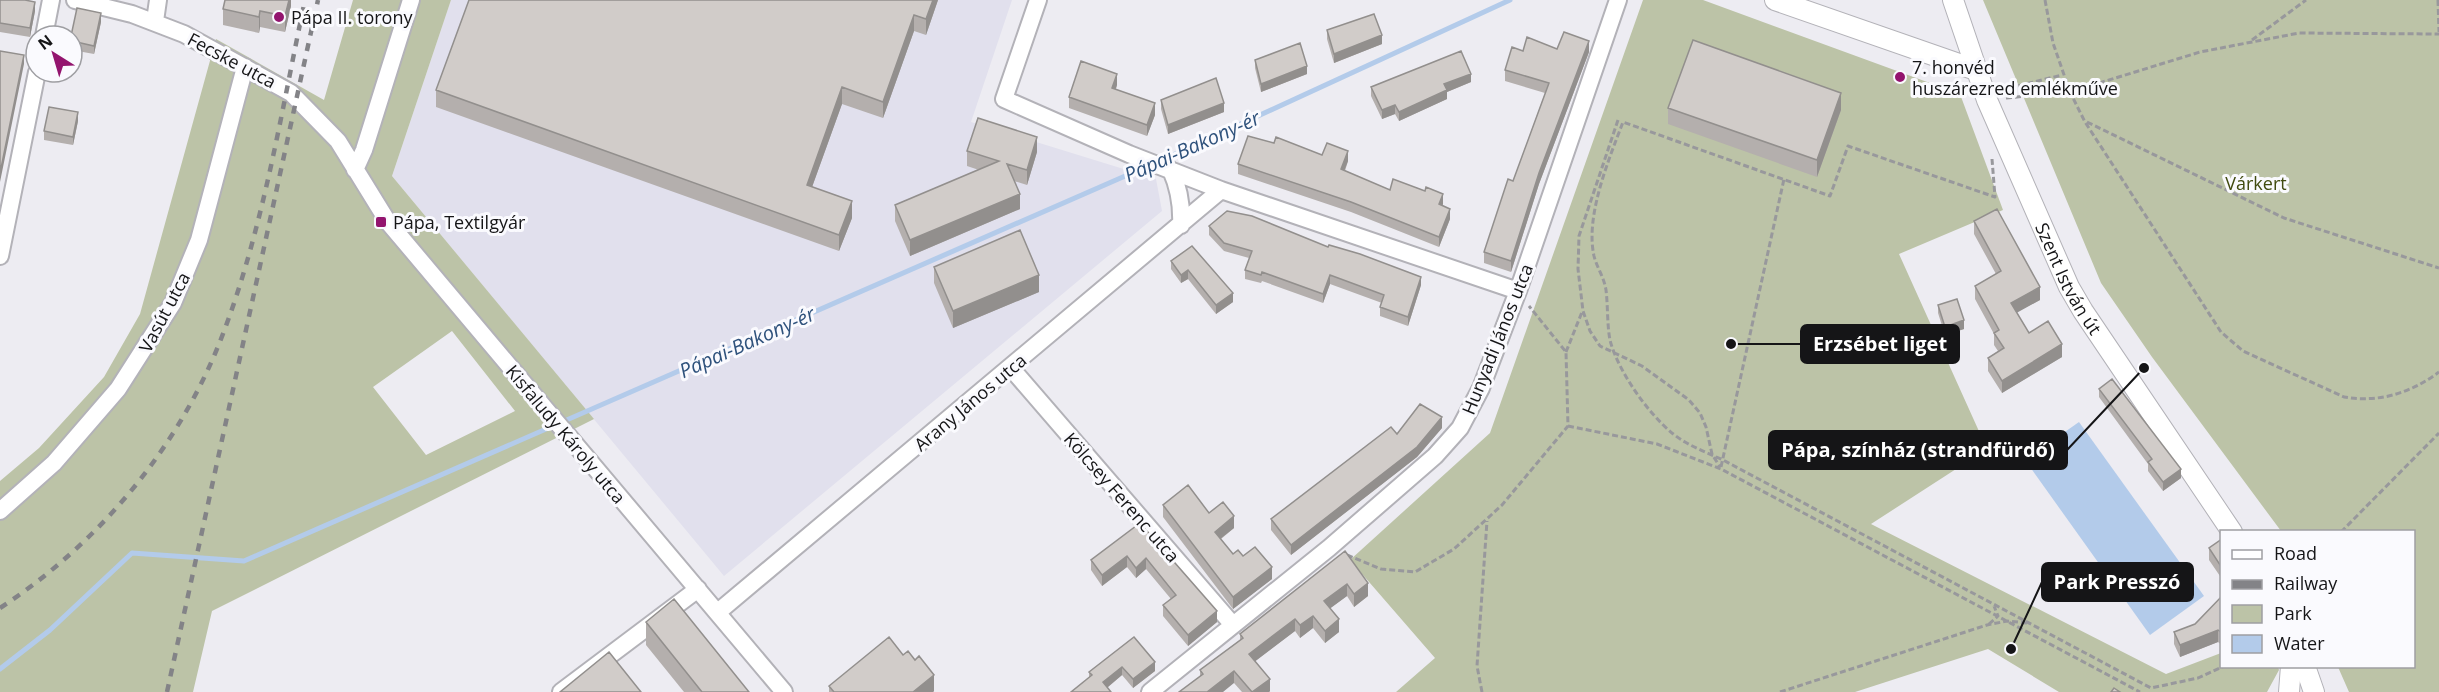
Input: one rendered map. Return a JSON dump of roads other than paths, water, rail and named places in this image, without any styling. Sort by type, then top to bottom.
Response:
[{"type":"street","points":[[46,24],[51,0]]},
{"type":"street","name":"Fecske utca","points":[[75,0],[155,21],[245,67],[297,98],[338,141],[355,170]]},
{"type":"street","points":[[155,21],[158,0]]},
{"type":"street","points":[[355,170],[364,150],[411,0]]},
{"type":"street","points":[[1038,0],[1004,99],[1129,154],[1221,190],[1518,291]]},
{"type":"street","name":"Hunyadi János utca","points":[[1150,692],[1329,548],[1435,456],[1460,429],[1481,388],[1518,291],[1618,0]]},
{"type":"street","points":[[1775,0],[1976,70]]},
{"type":"street","name":"Szent István út","points":[[1953,0],[1986,97],[2059,267],[2083,311],[2231,530]]},
{"type":"street","name":"Vasút utca","points":[[0,511],[54,463],[118,389],[173,303],[199,240],[245,67]]},
{"type":"street","points":[[0,256],[35,84]]},
{"type":"street","name":"Kisfaludy Károly utca","points":[[355,170],[388,222],[784,692]]},
{"type":"street","points":[[1171,170],[1178,186],[1182,208],[1181,225]]},
{"type":"street","name":"Arany János utca","points":[[718,612],[1221,190]]},
{"type":"street","name":"Kölcsey Ferenc utca","points":[[1011,368],[1233,625]]},
{"type":"street","points":[[561,692],[698,589]]},
{"type":"street","points":[[2289,692],[2291,668]]},
{"type":"street","points":[[2306,668],[2314,692]]},
{"type":"water","points":[[2079,422],[2204,596],[2150,635],[2025,460]]},
{"type":"waterway","name":"Pápai-Bakony-ér","points":[[1160,161],[1510,0]]},
{"type":"waterway","name":"Pápai-Bakony-ér","points":[[0,669],[50,630],[132,553],[244,561],[1148,166]]},
{"type":"railway","points":[[0,608],[36,583],[102,524],[158,456],[203,380],[236,298],[260,214],[305,0]]},
{"type":"railway","points":[[167,692],[318,0]]},
{"type":"place","name":"Pápa II. torony","points":[[279,17]]},
{"type":"place","name":"7. honvéd huszárezred emlékműve","points":[[1900,77]]},
{"type":"place","name":"Pápa, Textilgyár","points":[[381,222]]},
{"type":"place","name":"Erzsébet liget","points":[[1731,344]]},
{"type":"place","name":"Pápa, színház (strandfürdő)","points":[[2144,368]]},
{"type":"place","name":"Park Presszó","points":[[2011,649]]},
{"type":"park label","name":"Várkert","points":[[2256,183]]}]
